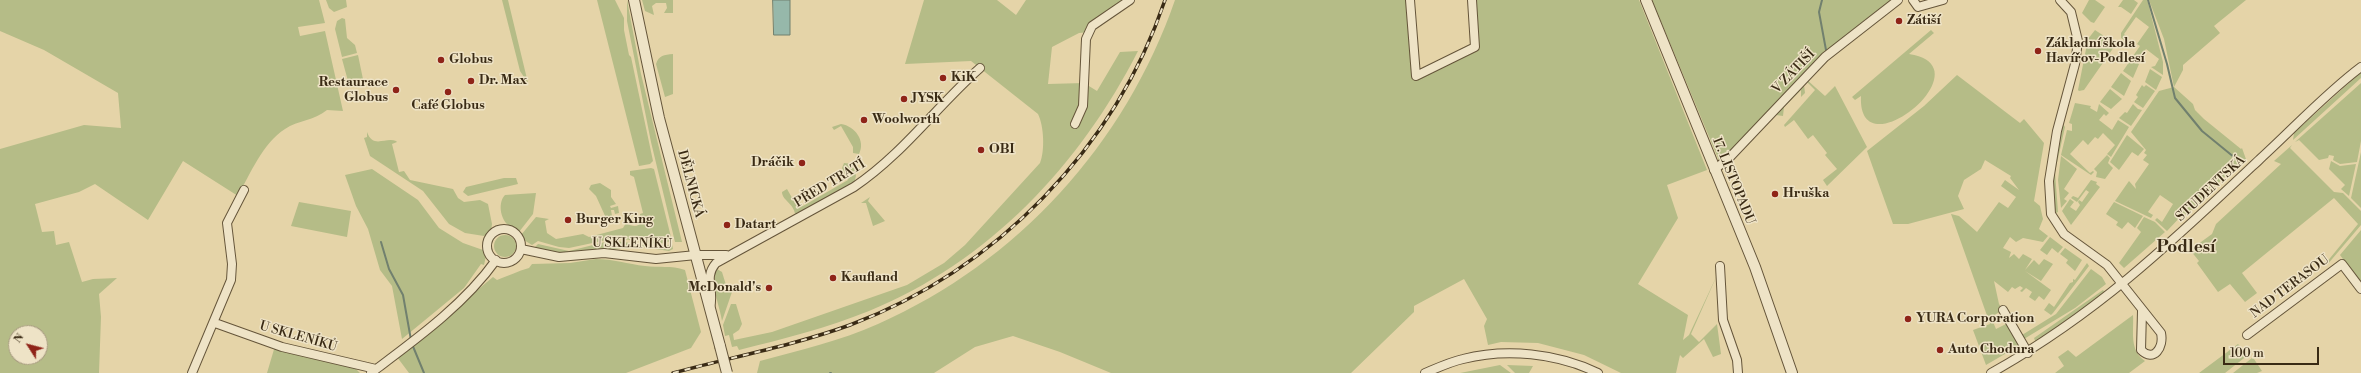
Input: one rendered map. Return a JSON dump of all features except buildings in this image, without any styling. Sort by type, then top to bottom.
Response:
[{"type":"street","name":"DĚLNICKÁ","points":[[634,0],[659,118],[727,373]]},
{"type":"street","points":[[1075,124],[1083,106],[1086,39],[1092,26],[1130,0]]},
{"type":"street","points":[[1410,0],[1416,76],[1475,47],[1472,0]]},
{"type":"street","name":"17. LISTOPADU","points":[[1646,0],[1714,170],[1755,267],[1792,373]]},
{"type":"street","name":"V ZÁTIŠÍ","points":[[1714,170],[1736,151],[1825,57],[1898,0]]},
{"type":"street","points":[[1916,3],[1943,0]]},
{"type":"street","points":[[2060,0],[2071,12],[2078,41],[2072,76],[2057,131],[2049,193],[2051,214],[2054,222],[2064,234],[2073,242],[2107,265],[2160,333],[2163,342],[2159,350],[2153,354],[2148,354],[2141,350],[2142,311]]},
{"type":"street","name":"STUDENTSKÁ","points":[[1991,373],[2028,353],[2075,321],[2123,285],[2361,67]]},
{"type":"street","name":"PŘED TRATÍ","points":[[710,309],[713,297],[710,281],[710,270],[716,263],[854,187],[869,176],[918,132],[980,68]]},
{"type":"street","points":[[192,373],[214,324],[231,280],[232,264],[227,223],[244,190]]},
{"type":"street","points":[[506,230],[514,233],[520,240],[521,249],[517,257],[509,262],[496,260],[490,255],[488,244],[491,236],[497,231],[506,230]]},
{"type":"street","name":"U SKLENÍKŮ","points":[[521,249],[559,257],[604,253],[656,259],[696,255]]},
{"type":"street","name":"PŘED TRATÍ","points":[[696,255],[717,256],[732,253]]},
{"type":"street","name":"U SKLENÍKŮ","points":[[214,324],[282,347],[374,371],[412,341],[478,284],[496,260]]},
{"type":"street","name":"NAD TERASOU","points":[[2247,335],[2342,264],[2361,289]]},
{"type":"street","points":[[1720,266],[1723,320],[1737,360],[1738,373]]},
{"type":"street","points":[[2004,310],[2028,353]]},
{"type":"street","points":[[1425,373],[1462,359],[1505,354],[1558,359],[1583,366],[1598,373]]},
{"type":"green space","points":[[0,0],[319,0],[325,23],[298,27],[300,36],[325,31],[343,111],[327,110],[322,114],[290,126],[277,135],[270,142],[252,169],[238,196],[183,161],[148,220],[95,184],[79,192],[35,204],[42,232],[54,231],[56,245],[69,242],[82,282],[93,279],[117,278],[99,294],[101,317],[99,373],[0,373],[0,149],[84,125],[121,128],[118,93],[44,50],[0,31]]},
{"type":"green space","points":[[326,0],[346,0],[347,7],[334,12],[329,8]]},
{"type":"green space","points":[[502,0],[508,0],[528,83],[520,71]]},
{"type":"green space","points":[[597,0],[615,0],[624,18],[624,30],[629,55],[631,57],[653,161],[650,164],[639,166]]},
{"type":"green space","points":[[627,0],[641,74],[682,242],[675,242],[651,142],[627,21]]},
{"type":"green space","points":[[642,0],[673,0],[673,13],[664,13],[667,8],[666,3],[656,3],[652,6],[654,15],[645,11]]},
{"type":"green space","points":[[924,0],[997,0],[1016,15],[1026,0],[1130,0],[1089,32],[1079,33],[1052,47],[1048,84],[1084,83],[1097,91],[1120,52],[1138,51],[1115,93],[1088,133],[1059,170],[1027,205],[992,237],[954,266],[913,290],[869,311],[837,323],[739,350],[737,346],[732,347],[729,335],[725,336],[723,325],[731,304],[736,304],[742,324],[739,330],[733,334],[734,340],[772,332],[907,285],[944,263],[965,245],[1040,163],[1043,152],[1043,138],[1042,125],[1038,114],[971,61],[905,64]]},
{"type":"green space","points":[[1175,0],[1407,0],[1412,76],[1479,43],[1475,0],[1639,0],[1707,170],[1667,185],[1678,218],[1638,284],[1688,315],[1683,340],[1689,335],[1718,273],[1691,334],[1699,342],[1717,324],[1721,354],[1713,357],[1704,339],[1683,358],[1680,355],[1676,373],[1621,373],[1584,355],[1538,343],[1501,342],[1488,345],[1484,326],[1487,319],[1464,279],[1414,306],[1414,312],[1351,373],[1111,373],[1060,352],[1013,336],[975,347],[934,373],[757,373],[760,361],[820,345],[864,330],[929,298],[976,267],[1020,232],[1060,193],[1096,149],[1127,103],[1154,53]]},
{"type":"green space","points":[[1652,0],[1898,0],[1806,79],[1825,96],[1835,86],[1867,147],[1827,186],[1823,180],[1837,169],[1825,155],[1827,153],[1813,135],[1808,139],[1794,120],[1785,127],[1784,125],[1815,90],[1807,82],[1804,85],[1805,93],[1801,97],[1801,90],[1784,107],[1783,116],[1776,115],[1773,118],[1771,115],[1720,163]]},
{"type":"green space","points":[[2089,0],[2095,0],[2105,7],[2094,23],[2082,13]]},
{"type":"green space","points":[[2123,0],[2134,0],[2138,3],[2131,14],[2121,7],[2118,7]]},
{"type":"green space","points":[[2143,0],[2147,0],[2148,3],[2163,62],[2163,75],[2151,67],[2155,66],[2159,59],[2146,49],[2141,56],[2143,58],[2141,61],[2133,56],[2140,46],[2137,44],[2149,27],[2136,17],[2124,34],[2128,38],[2126,41],[2121,38],[2121,33]]},
{"type":"green space","points":[[2149,0],[2246,0],[2214,26],[2220,33],[2183,65],[2183,70],[2174,87],[2164,39]]},
{"type":"green space","points":[[342,18],[345,19],[347,38],[355,45],[357,53],[342,57],[335,29],[337,21]]},
{"type":"green space","points":[[1931,30],[1934,33],[1909,54],[1930,62],[1935,77],[1928,93],[1914,109],[1896,120],[1878,124],[1865,117],[1861,96],[1855,100],[1852,97]]},
{"type":"green space","points":[[2095,30],[2113,42],[2112,45],[2114,47],[2084,90],[2079,91],[2088,39]]},
{"type":"green space","points":[[673,54],[673,94],[665,97],[656,64],[662,56]]},
{"type":"green space","points":[[358,55],[364,84],[352,86],[348,81],[342,59]]},
{"type":"green space","points":[[2132,58],[2139,64],[2133,78],[2123,71]]},
{"type":"green space","points":[[2150,69],[2162,77],[2156,90],[2145,82]]},
{"type":"green space","points":[[2361,72],[2361,78],[2293,140],[2294,133]]},
{"type":"green space","points":[[2121,73],[2131,81],[2124,96],[2111,87]]},
{"type":"green space","points":[[1957,75],[2020,123],[2024,119],[2044,143],[2034,201],[2040,206],[2043,219],[2039,229],[2048,236],[2043,242],[2023,238],[2016,242],[2010,237],[2003,248],[2011,252],[2009,258],[2014,254],[2019,259],[2023,254],[2032,259],[2025,270],[2034,260],[2039,265],[2044,259],[2053,264],[2041,281],[2025,271],[2051,290],[2044,300],[2039,296],[2035,301],[2029,297],[2032,292],[2026,288],[2022,292],[2020,291],[2023,288],[2020,286],[2015,289],[2012,287],[2008,292],[1994,281],[1999,304],[2003,310],[1991,317],[1996,329],[2010,322],[2022,344],[1986,365],[1973,330],[1990,324],[1951,214],[1959,216],[1977,232],[1999,202],[2008,208],[2016,197],[2001,186],[2005,180],[2019,190],[2010,178],[2011,176],[1985,160],[1981,169],[1964,180],[1958,196],[1964,209],[1908,224],[1893,224],[1867,151],[1924,106]]},
{"type":"green space","points":[[2361,83],[2361,141],[2357,162],[2340,164],[2333,160],[2334,156],[2329,155],[2328,158],[2319,160],[2299,140],[2295,142]]},
{"type":"green space","points":[[2142,85],[2144,87],[2146,85],[2155,91],[2143,108],[2134,102],[2138,97],[2136,95]]},
{"type":"green space","points":[[2174,87],[2193,104],[2195,110],[2204,119],[2241,149],[2242,148],[2247,162],[2240,162],[2186,215],[2184,213],[2167,231],[2155,220],[2157,218],[2162,222],[2173,204],[2160,195],[2148,212],[2153,215],[2151,218],[2115,201],[2129,181],[2136,189],[2135,184],[2149,164],[2143,160],[2147,155],[2144,153],[2146,150],[2131,132],[2159,91]]},
{"type":"green space","points":[[2110,89],[2122,99],[2111,109],[2100,102]]},
{"type":"green space","points":[[2075,103],[2091,106],[2090,108],[2097,112],[2099,104],[2109,113],[2106,116],[2104,114],[2099,120],[2112,130],[2118,120],[2129,127],[2111,157],[2107,154],[2115,145],[2103,133],[2098,139],[2095,137],[2088,145],[2083,140],[2070,154],[2090,173],[2093,171],[2094,172],[2091,175],[2061,155],[2067,130],[2072,131],[2072,124],[2069,123]]},
{"type":"green space","points":[[2133,104],[2138,109],[2142,110],[2131,126],[2119,118],[2125,112],[2127,113]]},
{"type":"green space","points":[[841,124],[851,128],[858,135],[861,144],[859,154],[853,153],[853,147],[841,126],[834,130],[832,127]]},
{"type":"green space","points":[[2063,124],[2065,127],[2055,172],[2058,212],[2056,213],[2053,179]]},
{"type":"green space","points":[[367,132],[373,140],[376,141],[392,140],[397,142],[392,144],[399,172],[404,171],[410,180],[453,189],[458,198],[464,202],[480,200],[488,204],[492,224],[491,231],[484,236],[465,233],[449,224],[423,191],[370,156],[364,138],[367,137]]},
{"type":"green space","points":[[2127,135],[2144,149],[2138,156],[2132,152],[2119,170],[2110,162]]},
{"type":"green space","points":[[2292,145],[2290,148],[2334,192],[2343,193],[2361,211],[2361,225],[2327,265],[2326,263],[2358,224],[2334,198],[2242,273],[2257,293],[2245,302],[2230,284],[2218,292],[2197,263],[2199,261],[2190,250],[2212,234],[2216,224],[2281,164],[2274,161]]},
{"type":"green space","points":[[2361,152],[2361,208],[2351,198]]},
{"type":"green space","points":[[2107,155],[2110,158],[2108,163],[2113,168],[2105,179],[2096,177],[2097,172],[2094,169]]},
{"type":"green space","points":[[2061,156],[2077,169],[2064,189],[2069,193],[2064,199],[2067,201],[2061,208],[2058,180]]},
{"type":"green space","points":[[2331,161],[2340,166],[2356,164],[2349,196],[2341,189],[2345,185],[2329,169]]},
{"type":"green space","points":[[844,163],[853,164],[856,176],[854,183],[795,214],[793,207],[784,197],[782,192],[787,189],[795,203],[799,201],[803,206],[848,180],[842,168]]},
{"type":"green space","points":[[651,168],[654,169],[672,241],[659,244],[616,238],[569,248],[559,247],[538,241],[532,245],[524,240],[521,235],[536,217],[549,219],[545,221],[547,233],[556,239],[583,234],[589,237],[623,228],[626,223],[632,226],[637,226],[641,223],[640,214],[643,213],[634,177],[630,175],[630,171]]},
{"type":"green space","points":[[372,169],[418,200],[439,228],[463,243],[483,250],[486,256],[484,265],[481,264],[464,288],[402,339],[392,286],[380,270],[368,229],[356,206],[345,175]]},
{"type":"green space","points":[[504,178],[516,178],[518,184],[468,196],[463,192],[466,187]]},
{"type":"green space","points":[[2091,180],[2097,182],[2096,184],[2100,187],[2071,225],[2062,211],[2070,199],[2074,202],[2070,207],[2076,211],[2080,205],[2078,202],[2079,200],[2082,202],[2089,192],[2086,190],[2077,202],[2071,198],[2073,196],[2078,198]]},
{"type":"green space","points":[[600,183],[611,190],[611,197],[616,204],[610,206],[611,208],[618,206],[619,213],[615,214],[614,210],[611,210],[612,216],[606,218],[596,196],[589,189],[591,185]]},
{"type":"green space","points":[[536,193],[533,214],[519,232],[505,222],[501,210],[501,202],[505,195]]},
{"type":"green space","points":[[870,197],[868,201],[885,221],[873,226],[866,203],[861,203]]},
{"type":"green space","points":[[299,202],[351,211],[347,237],[291,226]]},
{"type":"green space","points":[[2114,202],[2143,216],[2135,228],[2128,222],[2122,229],[2116,225],[2118,222],[2106,214]]},
{"type":"green space","points":[[2144,217],[2155,222],[2165,232],[2124,268],[2119,263],[2141,232],[2137,228]]},
{"type":"green space","points":[[2361,230],[2361,284],[2340,255]]},
{"type":"green space","points":[[501,235],[509,235],[516,242],[516,250],[509,257],[501,257],[494,250],[494,242]]},
{"type":"green space","points":[[2050,237],[2063,247],[2058,253],[2052,248],[2047,255],[2040,250]]},
{"type":"green space","points":[[609,241],[649,246],[664,246],[672,244],[673,249],[669,251],[629,245],[628,248],[571,253],[535,247],[538,244],[569,251]]},
{"type":"green space","points":[[2065,248],[2082,260],[2075,271],[2066,263],[2068,260],[2060,254]]},
{"type":"green space","points":[[596,259],[685,270],[701,332],[691,348],[626,373],[409,373],[397,357],[493,277],[497,280],[529,268],[532,264],[570,263]]},
{"type":"green space","points":[[2087,263],[2089,266],[2053,313],[2051,315],[2044,310],[2049,303],[2054,307],[2070,283],[2073,282],[2073,279],[2075,280]]},
{"type":"green space","points":[[717,269],[722,272],[726,285],[731,284],[733,289],[722,321],[714,280]]},
{"type":"green space","points":[[2091,269],[2102,277],[2106,284],[2075,308],[2024,339],[2022,335],[2056,314]]},
{"type":"green space","points":[[2103,290],[2106,294],[2036,343],[2034,338]]},
{"type":"green space","points":[[2133,315],[2134,346],[2140,357],[2145,361],[2129,373],[2055,373],[2064,366],[2058,357],[2068,350],[2076,357]]},
{"type":"green space","points":[[2238,344],[2248,355],[2225,373],[2199,373]]},
{"type":"green space","points":[[275,346],[355,368],[360,373],[267,373]]},
{"type":"green space","points":[[2252,358],[2262,371],[2257,373],[2233,373]]},
{"type":"green space","points":[[1500,365],[1511,373],[1460,373]]},
{"type":"green space","points":[[1507,365],[1533,366],[1529,373],[1515,373]]},
{"type":"shaded area","points":[[773,0],[790,0],[790,35],[774,35]]},
{"type":"waterway","points":[[1822,0],[1819,12],[1826,50]]},
{"type":"waterway","points":[[2148,0],[2167,64],[2175,98],[2202,131],[2240,162]]},
{"type":"waterway","points":[[381,242],[389,269],[403,295],[411,340]]},
{"type":"waterway","points":[[412,344],[424,373]]},
{"type":"railway","points":[[673,373],[784,345],[850,325],[903,301],[954,272],[1001,237],[1044,197],[1082,153],[1115,105],[1143,54],[1165,0]]},
{"type":"place","name":"Zátiší","points":[[1899,21]]},
{"type":"place","name":"Základní škola Havířov-Podlesí","points":[[2038,51]]},
{"type":"place","name":"Globus","points":[[441,60]]},
{"type":"place","name":"KiK","points":[[943,78]]},
{"type":"place","name":"Dr. Max","points":[[471,81]]},
{"type":"place","name":"Restaurace Globus","points":[[396,90]]},
{"type":"place","name":"Café Globus","points":[[448,92]]},
{"type":"place","name":"JYSK","points":[[904,99]]},
{"type":"place","name":"Woolworth","points":[[864,120]]},
{"type":"place","name":"OBI","points":[[981,150]]},
{"type":"place","name":"Dráčik","points":[[802,163]]},
{"type":"place","name":"Hruška","points":[[1775,194]]},
{"type":"place","name":"Burger King","points":[[568,220]]},
{"type":"place","name":"Datart","points":[[727,225]]},
{"type":"place","name":"Kaufland","points":[[833,278]]},
{"type":"place","name":"McDonald's","points":[[769,288]]},
{"type":"place","name":"YURA Corporation","points":[[1908,319]]},
{"type":"place","name":"Auto Chodura","points":[[1940,350]]},
{"type":"district","name":"Podlesí","points":[[2186,248]]}]
